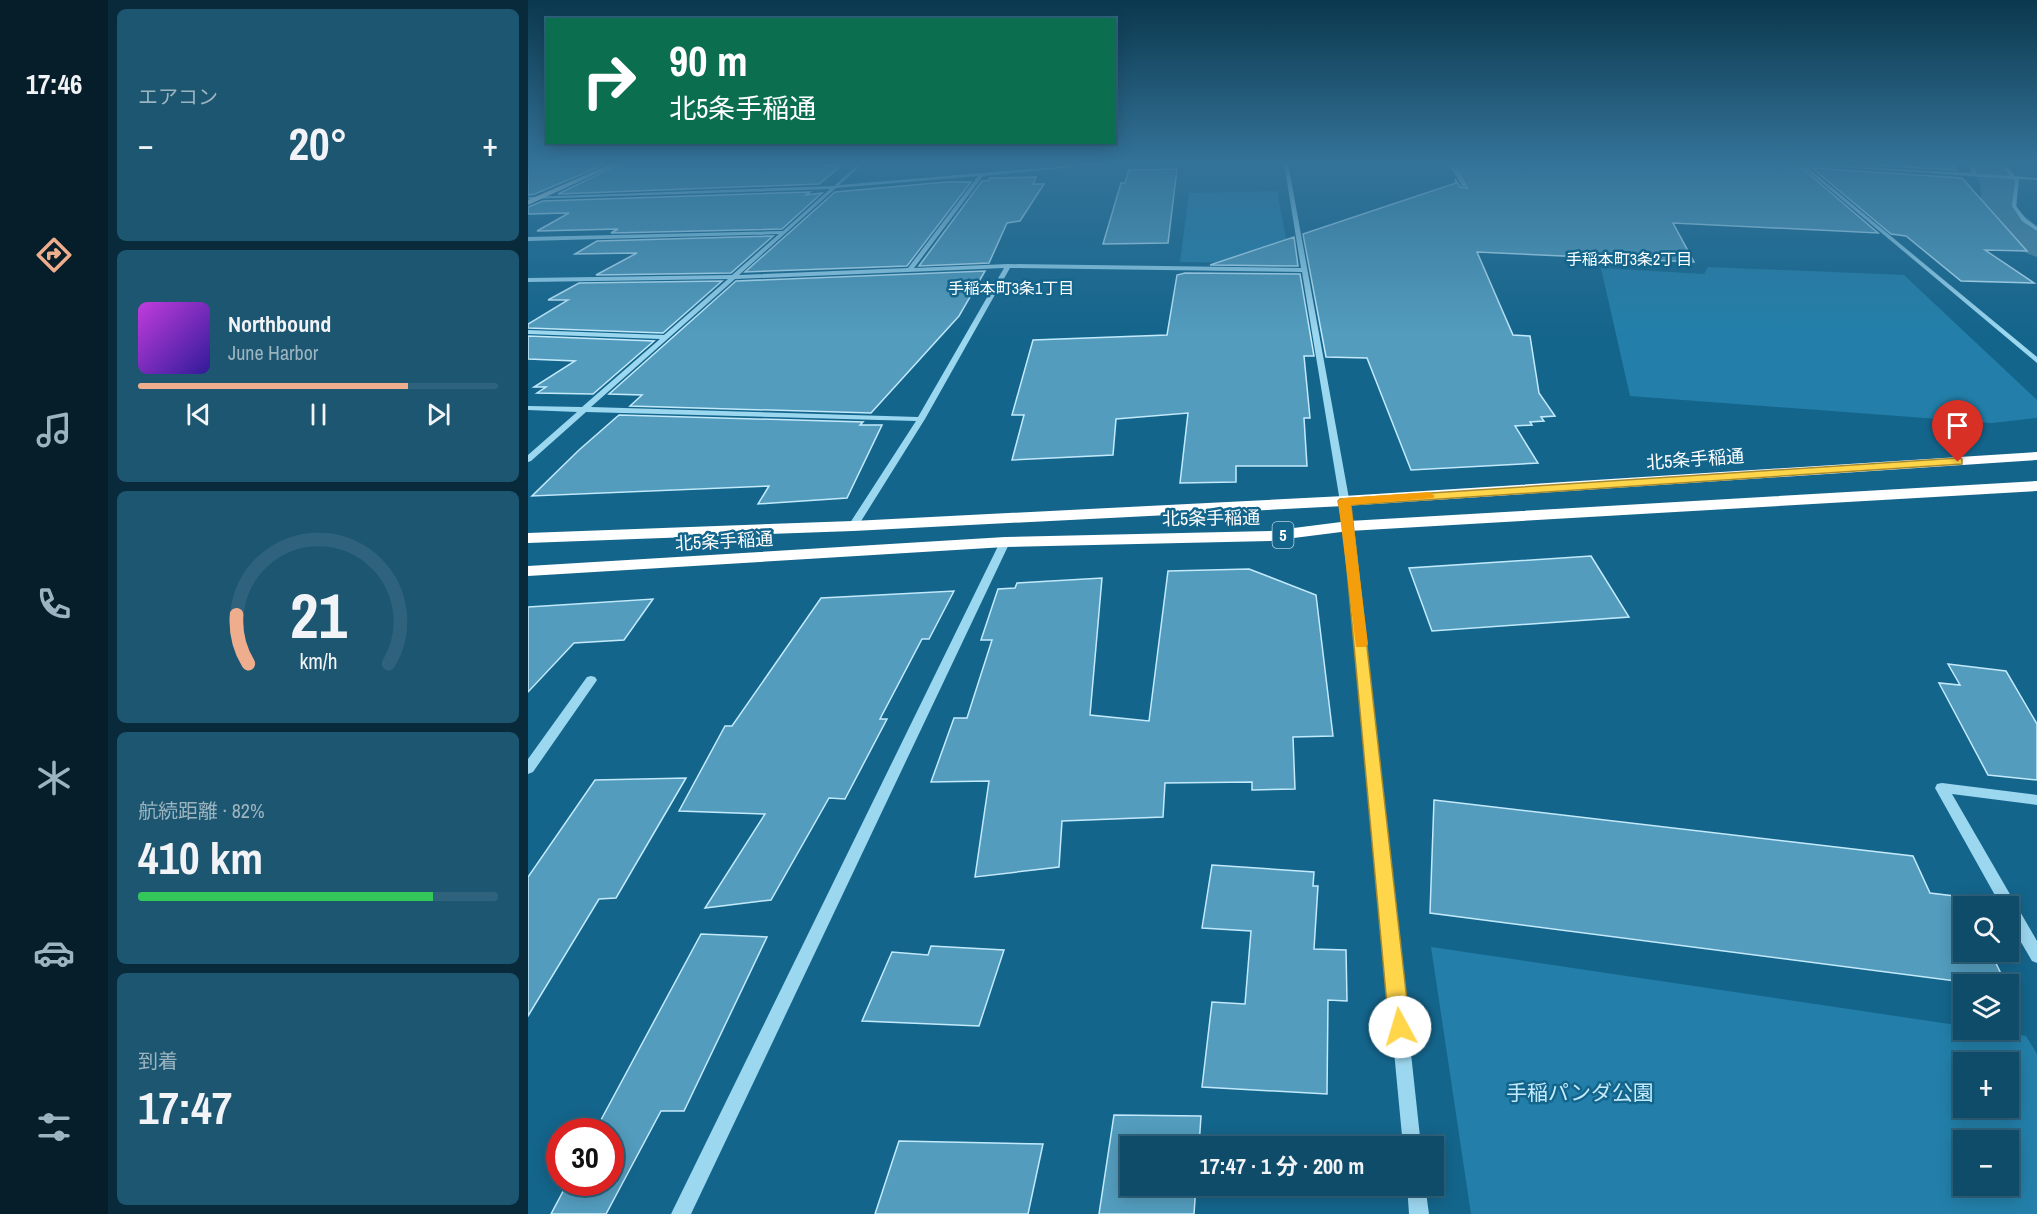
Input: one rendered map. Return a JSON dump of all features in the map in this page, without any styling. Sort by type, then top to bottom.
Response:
[{"type":"highway","name":"北5条手稲通","points":[[528,538],[853,526],[1344,501],[2037,456]]},
{"type":"highway","name":"北5条手稲通","points":[[528,571],[1005,542],[1270,536],[1349,526],[2037,486]]},
{"type":"street","points":[[528,459],[799,220]]},
{"type":"street","points":[[910,269],[947,220]]},
{"type":"street","points":[[1296,220],[1349,526],[1411,1136]]},
{"type":"street","points":[[1867,220],[2037,361]]},
{"type":"street","points":[[2024,220],[2037,229]]},
{"type":"street","points":[[528,239],[785,232]]},
{"type":"street","points":[[528,280],[734,277],[1008,266],[1305,270]]},
{"type":"street","points":[[853,526],[921,419],[1008,266]]},
{"type":"street","points":[[528,332],[666,337]]},
{"type":"street","points":[[528,408],[921,419]]},
{"type":"street","points":[[681,1214],[1005,542]]},
{"type":"street","points":[[528,769],[591,680]]},
{"type":"street","points":[[2037,800],[1942,788],[2037,956]]},
{"type":"street","points":[[1417,1196],[1419,1214]]},
{"type":"green space","points":[[1186,220],[1283,220],[1290,258],[1276,263],[1180,262]]},
{"type":"green space","points":[[1708,267],[1904,275],[2037,400],[2037,418],[1992,423],[1630,396],[1601,268],[1704,274]]},
{"type":"green space","name":"手稲パンダ公園","points":[[1431,947],[1953,1025],[1953,1040],[2019,1040],[2019,1035],[2026,1036],[2037,1054],[2037,1214],[1471,1214]]},
{"type":"building","points":[[557,220],[792,220],[782,229],[611,233],[618,229],[537,231]]},
{"type":"building","points":[[804,220],[942,220],[907,266],[745,272]]},
{"type":"building","points":[[953,220],[1021,220],[1007,223],[989,263],[919,266]]},
{"type":"building","points":[[1110,220],[1171,220],[1168,243],[1103,244]]},
{"type":"building","points":[[1346,220],[1862,220],[1878,233],[1673,223],[1694,262],[1477,252],[1513,335],[1530,336],[1539,393],[1555,416],[1541,417],[1544,421],[1530,422],[1532,425],[1515,426],[1538,463],[1411,470],[1367,358],[1326,357],[1303,234]]},
{"type":"building","points":[[1874,220],[1999,220],[2027,251],[1985,250],[2034,283],[1961,281],[1906,236],[1891,234]]},
{"type":"building","points":[[773,236],[731,273],[596,275],[637,253],[575,254],[597,241]]},
{"type":"building","points":[[1294,237],[1298,266],[1210,265]]},
{"type":"building","points":[[985,271],[959,316],[871,413],[630,406],[642,395],[609,394],[736,281]]},
{"type":"building","points":[[1185,273],[1300,274],[1314,356],[1304,356],[1310,418],[1304,418],[1307,466],[1236,466],[1236,482],[1180,483],[1188,413],[1116,419],[1113,455],[1012,460],[1024,415],[1012,415],[1033,340],[1167,335],[1177,275]]},
{"type":"building","points":[[722,281],[663,333],[528,328],[528,324],[568,300],[548,300],[579,283]]},
{"type":"building","points":[[528,336],[654,341],[593,394],[537,393],[546,387],[534,387],[575,361],[528,359]]},
{"type":"building","points":[[619,415],[863,422],[860,425],[882,425],[847,498],[758,504],[769,486],[532,496]]},
{"type":"building","points":[[1591,556],[1629,617],[1432,631],[1409,568]]},
{"type":"building","points":[[1249,569],[1316,595],[1333,736],[1293,737],[1295,789],[1252,790],[1252,782],[1165,783],[1163,817],[1062,821],[1059,867],[975,877],[989,781],[931,782],[954,718],[967,718],[992,640],[981,640],[998,589],[1015,588],[1017,583],[1102,578],[1090,715],[1149,721],[1168,571]]},
{"type":"building","points":[[954,591],[929,639],[922,639],[880,719],[887,719],[845,799],[829,798],[771,900],[705,908],[765,814],[679,811],[725,726],[732,726],[821,598]]},
{"type":"building","points":[[653,599],[624,640],[574,643],[528,692],[528,607]]},
{"type":"building","points":[[1948,664],[2006,671],[2037,724],[2037,780],[1988,775],[1939,683],[1960,685]]},
{"type":"building","points":[[686,778],[616,898],[599,899],[528,1016],[528,877],[595,780]]},
{"type":"building","points":[[1434,800],[1913,856],[1930,893],[1955,896],[1953,962],[1995,962],[2001,974],[1953,974],[1953,981],[1430,913]]},
{"type":"building","points":[[1212,865],[1314,872],[1313,886],[1318,886],[1314,949],[1346,950],[1347,1001],[1328,1000],[1327,1094],[1202,1087],[1212,1002],[1245,1004],[1251,931],[1202,928]]},
{"type":"building","points":[[701,934],[767,937],[684,1111],[661,1111],[624,1180],[624,1118],[602,1118]]},
{"type":"building","points":[[931,946],[1004,950],[979,1026],[862,1021],[892,952],[928,955]]},
{"type":"building","points":[[1114,1115],[1201,1116],[1200,1136],[1120,1136],[1120,1196],[1195,1196],[1194,1214],[1099,1214]]},
{"type":"building","points":[[899,1141],[1043,1144],[1028,1214],[875,1214]]},
{"type":"building","points":[[561,1196],[616,1196],[606,1214],[551,1214]]},
{"type":"waterway","points":[[2005,220],[2012,228],[2037,244]]},
{"type":"slow traffic","points":[[1361,644],[1349,526],[1344,501],[1429,496]]},
{"type":"district","name":"手稲本町3条2丁目","points":[[1629,259]]},
{"type":"district","name":"手稲本町3条1丁目","points":[[1011,288]]},
{"type":"route","points":[[1400,1027],[1349,526],[1344,501],[1958,462]]}]
